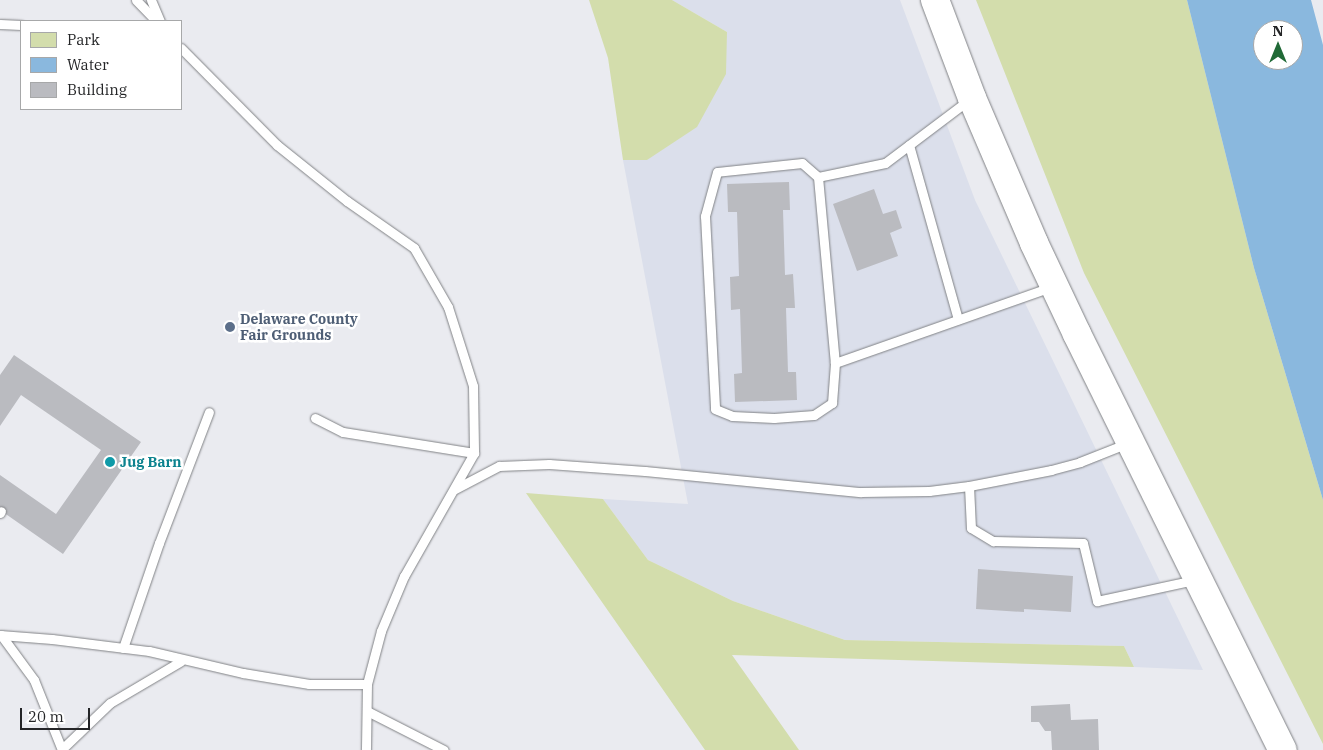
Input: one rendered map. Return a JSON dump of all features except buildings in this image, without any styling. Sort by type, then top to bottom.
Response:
[{"type":"highway","points":[[935,0],[972,98],[1054,286],[1283,750]]},
{"type":"lane","points":[[136,0],[155,20]]},
{"type":"lane","points":[[152,0],[160,20]]},
{"type":"lane","points":[[0,24],[20,25]]},
{"type":"lane","points":[[182,49],[276,145],[347,201],[414,248],[448,307],[473,386],[474,453],[404,576],[381,631],[367,684],[366,750]]},
{"type":"lane","points":[[818,177],[885,163],[972,98]]},
{"type":"lane","points":[[909,145],[958,319]]},
{"type":"lane","points":[[802,163],[818,177],[835,362],[832,403],[814,415],[774,418],[732,416],[714,409],[705,216],[717,172],[802,163]]},
{"type":"lane","points":[[835,362],[1054,286]]},
{"type":"lane","points":[[123,648],[159,543],[209,412]]},
{"type":"lane","points":[[315,418],[343,432],[474,453]]},
{"type":"lane","points":[[455,489],[499,466],[549,464],[645,470],[861,492],[929,491],[969,486],[1073,464],[1130,442]]},
{"type":"lane","points":[[969,486],[972,528],[993,541],[1082,544],[1097,601],[1199,579]]},
{"type":"lane","points":[[0,635],[52,639],[149,652],[181,661],[309,684],[367,684]]},
{"type":"lane","points":[[0,635],[34,680],[62,750],[110,703],[181,661]]},
{"type":"lane","points":[[367,711],[444,750]]},
{"type":"shaded area","points":[[672,0],[900,0],[975,200],[1203,670],[1134,667],[1124,646],[845,640],[733,601],[648,560],[603,499],[688,504],[623,160],[647,160],[727,32]]},
{"type":"green space","points":[[589,0],[672,0],[727,32],[726,74],[697,127],[647,160],[623,160],[608,58]]},
{"type":"green space","points":[[976,0],[1187,0],[1254,268],[1323,500],[1323,744],[1084,273]]},
{"type":"green space","points":[[526,493],[603,499],[648,560],[733,601],[845,640],[1124,646],[1134,667],[732,655],[799,750],[705,750]]},
{"type":"water","points":[[1187,0],[1311,0],[1323,45],[1323,500],[1254,268]]},
{"type":"place","name":"Delaware County Fair Grounds","points":[[230,327]]},
{"type":"place","name":"Jug Barn","points":[[110,462]]}]
